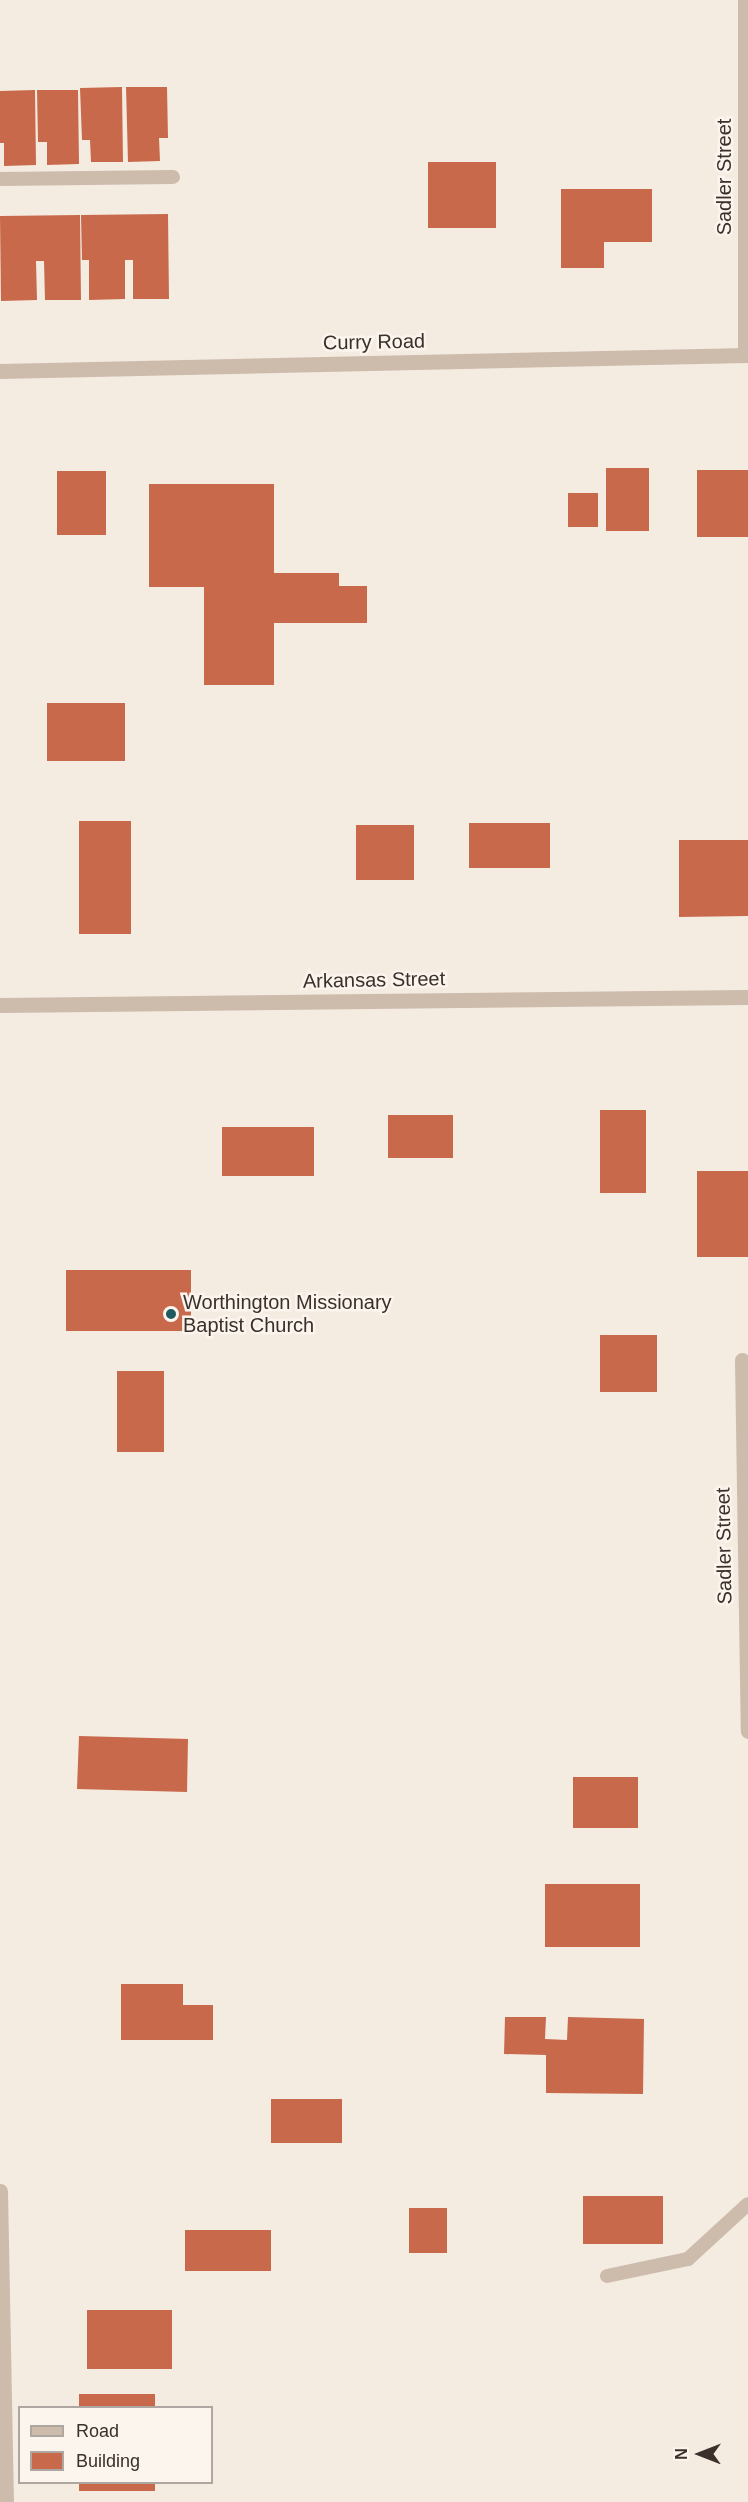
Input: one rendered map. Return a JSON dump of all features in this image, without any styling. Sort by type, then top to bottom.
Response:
[{"type":"street","name":"Sadler Street","points":[[746,0],[746,355]]},
{"type":"street","name":"Curry Road","points":[[0,371],[746,355]]},
{"type":"street","name":"Arkansas Street","points":[[0,1005],[748,997]]},
{"type":"street","name":"Sadler Street","points":[[742,1360],[748,1731]]},
{"type":"street","points":[[0,2191],[2,2436],[6,2502]]},
{"type":"lane","points":[[0,179],[173,177]]},
{"type":"lane","points":[[607,2276],[688,2259],[748,2204]]},
{"type":"building","points":[[122,87],[123,162],[91,162],[90,140],[82,140],[80,88]]},
{"type":"building","points":[[126,87],[167,87],[168,138],[159,138],[160,161],[128,162]]},
{"type":"building","points":[[35,90],[36,165],[4,166],[4,143],[0,143],[0,91]]},
{"type":"building","points":[[37,90],[78,90],[79,164],[47,165],[47,142],[38,142]]},
{"type":"building","points":[[428,162],[496,162],[496,228],[428,228]]},
{"type":"building","points":[[561,189],[652,189],[652,242],[604,242],[604,268],[561,268]]},
{"type":"building","points":[[168,214],[169,299],[133,299],[133,260],[125,260],[125,299],[89,300],[89,260],[82,260],[81,215]]},
{"type":"building","points":[[80,215],[81,300],[45,300],[44,261],[36,261],[37,300],[1,301],[0,216]]},
{"type":"building","points":[[606,468],[649,468],[649,531],[606,531]]},
{"type":"building","points":[[697,470],[748,470],[748,537],[697,537]]},
{"type":"building","points":[[57,471],[106,471],[106,535],[57,535]]},
{"type":"building","points":[[149,484],[274,484],[274,573],[339,573],[339,586],[367,586],[367,623],[274,623],[274,685],[204,685],[204,587],[149,587]]},
{"type":"building","points":[[568,493],[598,493],[598,527],[568,527]]},
{"type":"building","points":[[47,703],[125,703],[125,761],[47,761]]},
{"type":"building","points":[[79,821],[131,821],[131,934],[79,934]]},
{"type":"building","points":[[469,823],[550,823],[550,868],[469,868]]},
{"type":"building","points":[[356,825],[414,825],[414,880],[356,880]]},
{"type":"building","points":[[679,840],[748,840],[748,916],[679,917]]},
{"type":"building","points":[[600,1110],[646,1110],[646,1193],[600,1193]]},
{"type":"building","points":[[388,1115],[453,1115],[453,1158],[388,1158]]},
{"type":"building","points":[[222,1127],[314,1127],[314,1176],[222,1176]]},
{"type":"building","points":[[697,1171],[748,1171],[748,1257],[697,1257]]},
{"type":"building","points":[[66,1270],[191,1270],[191,1331],[66,1331]]},
{"type":"building","points":[[600,1335],[657,1335],[657,1392],[600,1392]]},
{"type":"building","points":[[117,1371],[164,1371],[164,1452],[117,1452]]},
{"type":"building","points":[[79,1736],[188,1739],[187,1792],[77,1789]]},
{"type":"building","points":[[573,1777],[638,1777],[638,1828],[573,1828]]},
{"type":"building","points":[[545,1884],[640,1884],[640,1947],[545,1947]]},
{"type":"building","points":[[121,1984],[183,1984],[183,2005],[213,2005],[213,2040],[121,2040]]},
{"type":"building","points":[[505,2017],[546,2017],[545,2039],[567,2040],[568,2017],[644,2019],[643,2094],[546,2093],[546,2055],[504,2054]]},
{"type":"building","points":[[271,2099],[342,2099],[342,2143],[271,2143]]},
{"type":"building","points":[[583,2196],[663,2196],[663,2244],[583,2244]]},
{"type":"building","points":[[409,2208],[447,2208],[447,2253],[409,2253]]},
{"type":"building","points":[[185,2230],[271,2230],[271,2271],[185,2271]]},
{"type":"building","points":[[87,2310],[172,2310],[172,2369],[87,2369]]},
{"type":"building","points":[[79,2394],[155,2394],[155,2406],[79,2406]]},
{"type":"building","points":[[79,2484],[155,2484],[155,2491],[79,2491]]},
{"type":"place","name":"Worthington Missionary Baptist Church","points":[[171,1314]]}]
